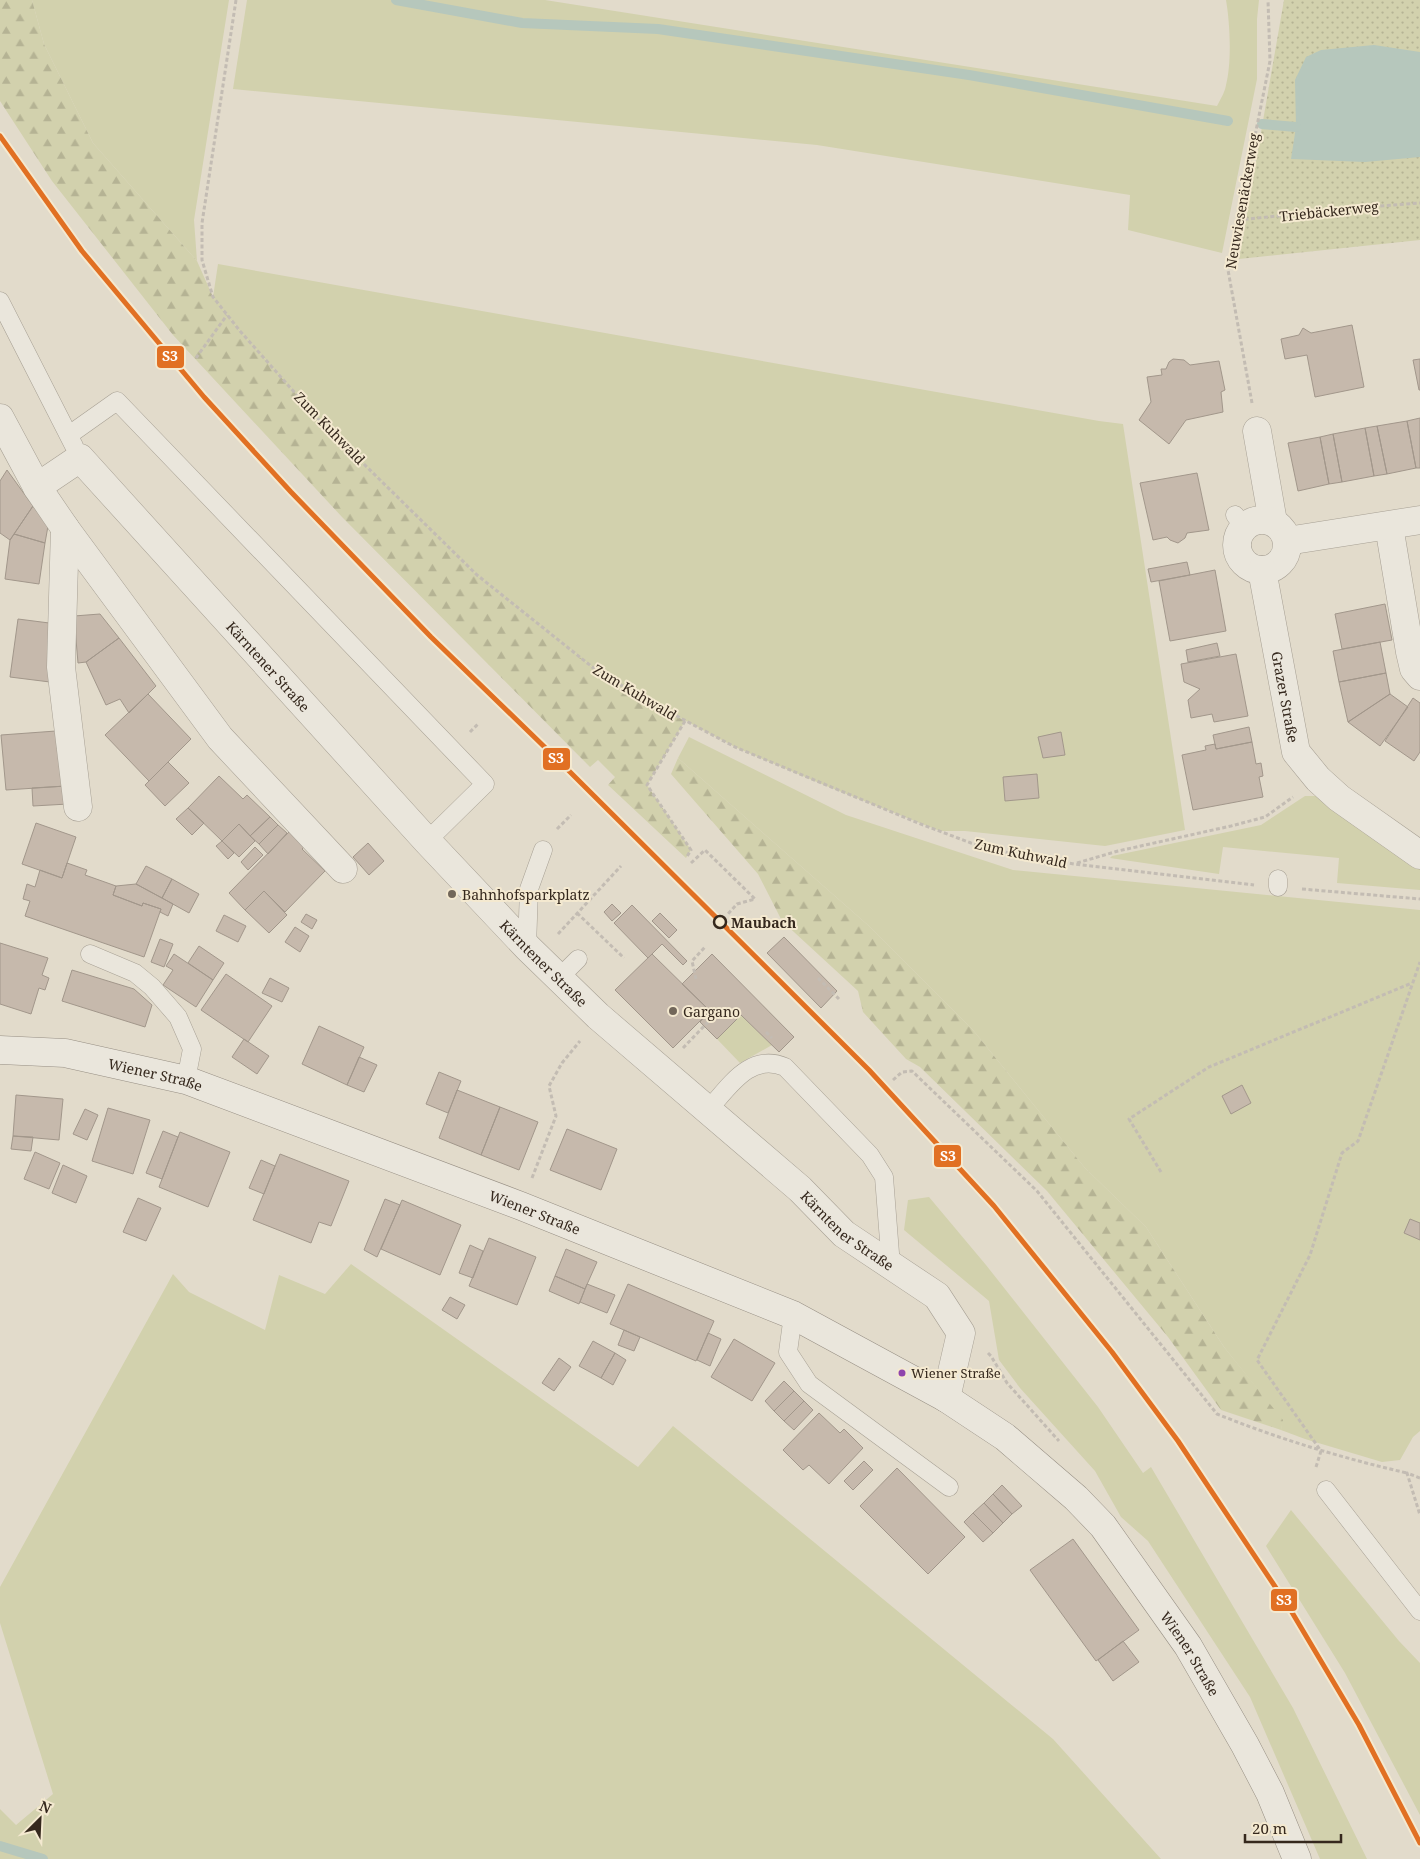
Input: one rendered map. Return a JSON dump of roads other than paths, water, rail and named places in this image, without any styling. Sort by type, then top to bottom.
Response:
[{"type":"street","points":[[0,418],[37,487],[65,528],[220,738],[343,869]]},
{"type":"street","points":[[1256,431],[1280,532],[1287,550],[1284,558],[1270,568],[1262,570],[1253,568],[1240,557],[1238,550],[1237,542],[1240,521],[1258,520],[1280,532],[1333,543],[1389,526],[1420,520]]},
{"type":"street","points":[[37,487],[74,446]]},
{"type":"street","name":"Kärntener Straße","points":[[74,446],[426,841],[527,947],[598,1016],[800,1189],[844,1234],[937,1296],[962,1333],[946,1398]]},
{"type":"street","points":[[1389,526],[1409,610],[1414,670],[1420,676]]},
{"type":"street","points":[[65,528],[61,667],[78,807]]},
{"type":"street","name":"Grazer Straße","points":[[1262,570],[1282,646],[1296,752],[1318,779],[1339,798],[1420,855]]},
{"type":"street","name":"Wiener Straße","points":[[0,1050],[65,1053],[186,1080],[521,1206],[792,1315],[946,1398],[1005,1438],[1076,1498],[1103,1526],[1188,1646],[1270,1793],[1297,1859]]},
{"type":"lane","name":"Kärntener Straße","points":[[0,301],[74,446]]},
{"type":"lane","points":[[74,446],[117,401],[486,784],[426,841]]},
{"type":"lane","points":[[527,947],[529,889],[543,850]]},
{"type":"lane","points":[[90,954],[136,973],[152,987],[178,1017],[192,1049],[186,1080]]},
{"type":"lane","points":[[559,978],[578,959]]},
{"type":"lane","points":[[708,1110],[747,1070],[761,1063],[775,1063],[785,1068],[870,1156],[884,1177],[891,1266]]},
{"type":"lane","points":[[792,1315],[788,1352],[809,1384],[949,1487]]},
{"type":"lane","points":[[1326,1490],[1420,1611]]},
{"type":"waterway","points":[[396,0],[522,23],[658,29],[969,75],[1228,121]]},
{"type":"waterway","points":[[1262,124],[1296,127]]},
{"type":"waterway","name":"Maubach","points":[[0,1846],[43,1859]]},
{"type":"place","name":"Bahnhofsparkplatz","points":[[452,894]]},
{"type":"place","name":"Maubach","points":[[720,922]]},
{"type":"place","name":"Gargano","points":[[673,1011]]},
{"type":"place","name":"Wiener Straße","points":[[902,1373]]}]
